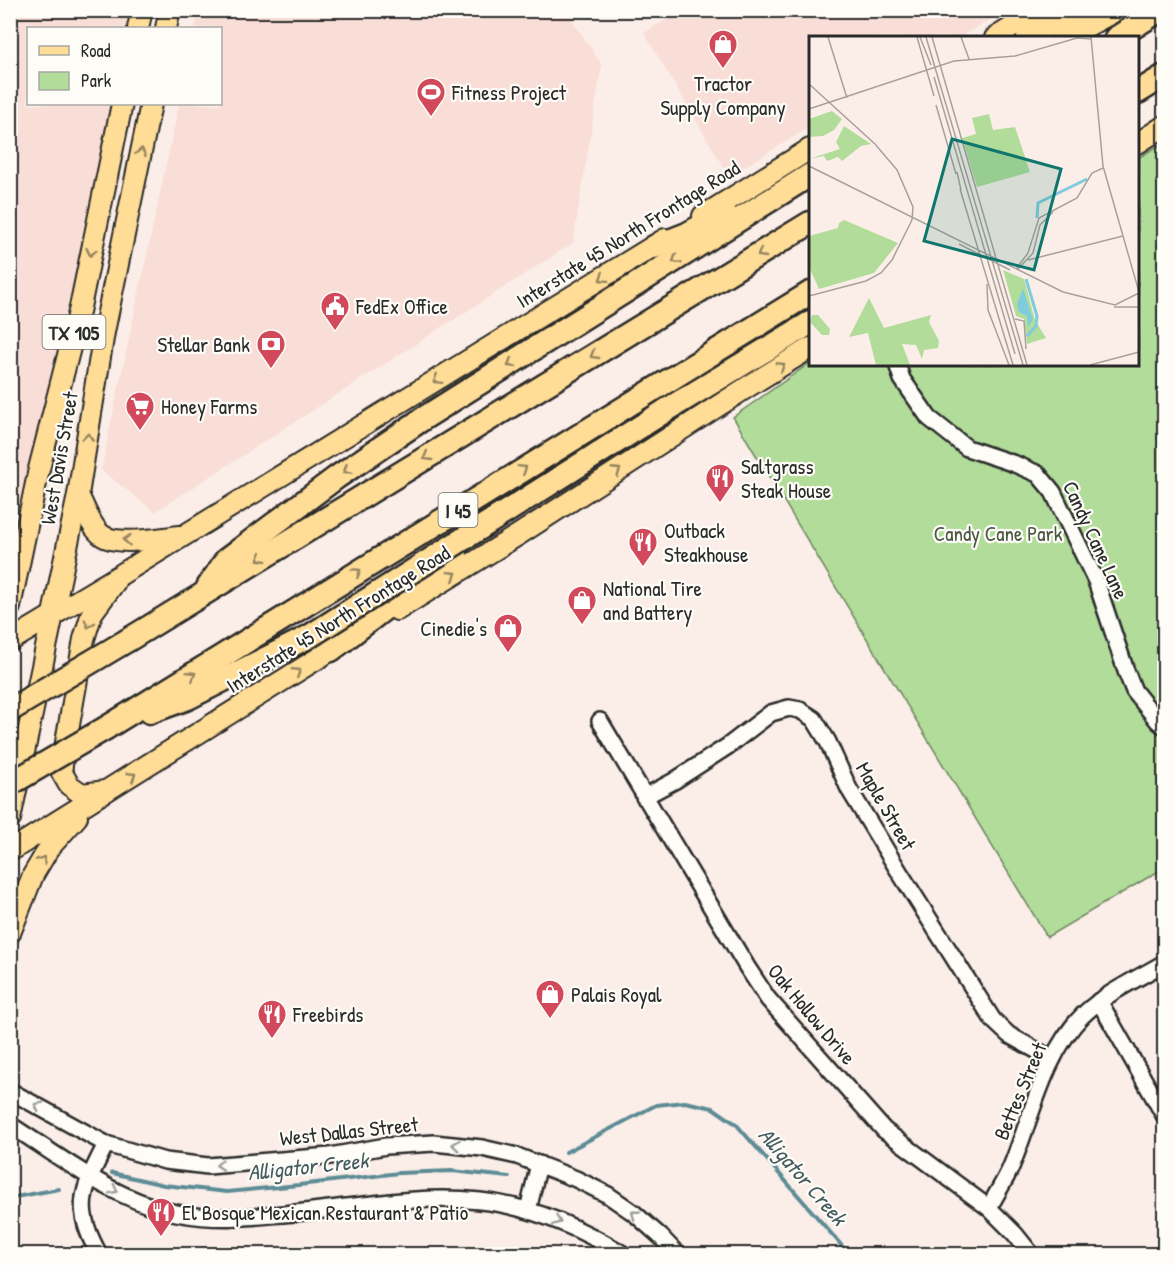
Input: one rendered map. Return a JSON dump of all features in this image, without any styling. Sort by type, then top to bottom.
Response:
[{"type":"highway","points":[[1031,36],[1073,10]]},
{"type":"highway","points":[[1067,36],[1115,10]]},
{"type":"highway","points":[[1119,36],[1160,10]]},
{"type":"highway","points":[[1139,91],[1164,76]]},
{"type":"highway","points":[[654,247],[687,234],[761,191],[809,167]]},
{"type":"highway","points":[[204,593],[226,560],[336,477],[424,418],[809,177]]},
{"type":"highway","points":[[10,710],[809,225]]},
{"type":"highway","points":[[331,650],[566,467],[809,294]]},
{"type":"highway","name":"I 45","points":[[10,784],[106,728],[809,294]]},
{"type":"highway","points":[[106,728],[188,698],[310,636],[666,411],[809,324]]},
{"type":"main road","points":[[138,27],[142,10]]},
{"type":"main road","points":[[166,27],[170,10]]},
{"type":"main road","points":[[998,36],[1040,10]]},
{"type":"main road","name":"West Davis Street","points":[[10,607],[39,469],[79,312],[122,105]]},
{"type":"main road","name":"West Davis Street","points":[[10,819],[78,495],[104,332],[151,105]]},
{"type":"main road","points":[[1139,142],[1164,126]]},
{"type":"main road","name":"Interstate 45 North Frontage Road","points":[[10,641],[185,536],[809,150]]},
{"type":"main road","name":"Interstate 45 North Frontage Road","points":[[10,851],[518,535],[809,349]]},
{"type":"main road","points":[[78,495],[95,527],[104,536],[128,542],[185,536]]},
{"type":"main road","points":[[108,791],[82,794],[69,785],[61,771],[84,639],[92,613],[120,575]]},
{"type":"main road","points":[[10,933],[33,875],[50,848],[91,801]]},
{"type":"street","name":"Candy Cane Lane","points":[[898,366],[902,379],[929,418],[967,448],[1038,474],[1053,492],[1096,581],[1134,691],[1164,726]]},
{"type":"street","name":"Maple Street","points":[[644,796],[674,781],[728,746],[771,713],[789,708],[800,710],[814,719],[828,742],[849,789],[993,1020],[1010,1035],[1052,1059]]},
{"type":"street","name":"Oak Hollow Drive","points":[[600,721],[768,999],[884,1130],[989,1208],[1031,1254]]},
{"type":"street","name":"Bettes Street","points":[[989,1208],[1010,1169],[1052,1059],[1069,1032],[1099,1001],[1164,963]]},
{"type":"street","points":[[1099,1001],[1164,1115]]},
{"type":"street","name":"West Dallas Street","points":[[10,1091],[106,1144],[165,1161],[208,1166],[330,1156],[386,1146],[434,1143],[482,1148],[517,1156],[576,1179],[608,1195],[634,1213],[677,1254]]},
{"type":"street","points":[[10,1125],[89,1177],[123,1194],[181,1214],[237,1219],[432,1199],[481,1201],[528,1210],[581,1231],[623,1254]]},
{"type":"street","points":[[99,1254],[85,1226],[82,1213],[89,1177],[106,1144]]},
{"type":"street","points":[[528,1210],[539,1164]]},
{"type":"shaded area","points":[[367,10],[566,11],[602,65],[573,243],[155,512],[101,470],[179,105],[222,105],[222,27],[195,27],[199,11],[313,11],[364,20]]},
{"type":"shaded area","points":[[681,10],[1005,11],[962,36],[809,36],[809,128],[729,176],[644,33]]},
{"type":"shaded area","points":[[11,11],[131,11],[128,27],[27,27],[27,105],[112,105],[62,349],[16,510],[11,517]]},
{"type":"green space","name":"Candy Cane Park","points":[[1164,142],[1164,868],[1047,937],[733,417],[809,364],[809,366],[1139,366],[1139,157]]},
{"type":"waterway","name":"Alligator Creek","points":[[566,1152],[656,1105],[685,1102],[713,1108],[736,1124],[849,1254]]},
{"type":"waterway","name":"Alligator Creek","points":[[112,1173],[164,1185],[227,1192],[399,1173],[452,1171],[509,1177]]},
{"type":"waterway","name":"Alligator Creek","points":[[10,1198],[59,1189]]},
{"type":"place","name":"Tractor Supply Company","points":[[723,70]]},
{"type":"place","name":"Fitness Project","points":[[431,118]]},
{"type":"place","name":"FedEx Office","points":[[335,332]]},
{"type":"place","name":"Stellar Bank","points":[[271,370]]},
{"type":"place","name":"Honey Farms","points":[[140,432]]},
{"type":"place","name":"Saltgrass Steak House","points":[[720,504]]},
{"type":"place","name":"Outback Steakhouse","points":[[643,568]]},
{"type":"place","name":"National Tire and Battery","points":[[582,626]]},
{"type":"place","name":"Cinedie's","points":[[508,654]]},
{"type":"place","name":"Palais Royal","points":[[550,1020]]},
{"type":"place","name":"Freebirds","points":[[272,1040]]},
{"type":"place","name":"El Bosque Mexican Restaurant & Patio","points":[[161,1238]]}]
